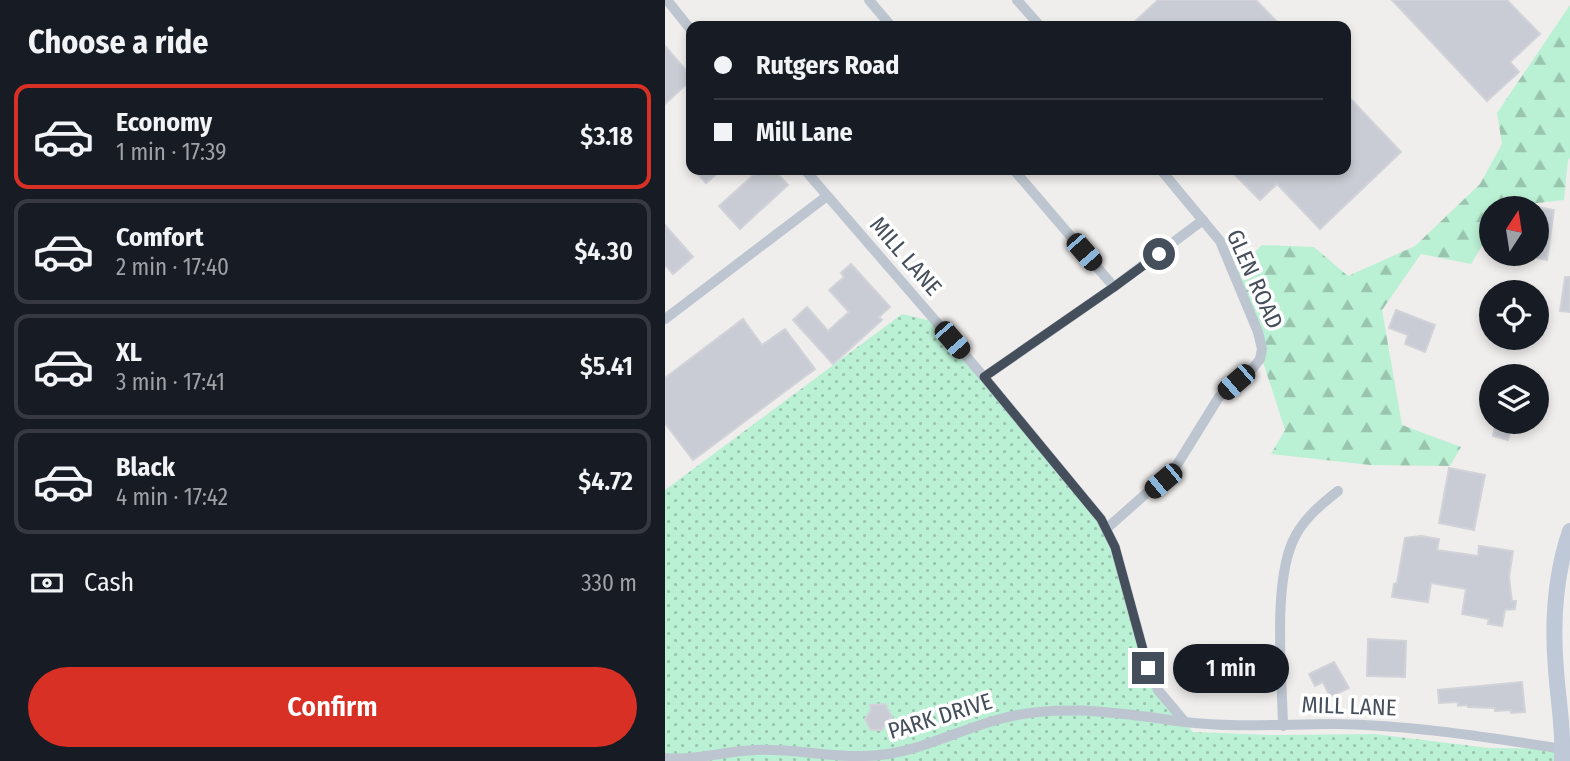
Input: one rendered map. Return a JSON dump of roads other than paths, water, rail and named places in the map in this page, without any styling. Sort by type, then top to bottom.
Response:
[{"type":"main road","points":[[1562,755],[1554,607],[1570,531]]},
{"type":"street","points":[[869,0],[887,21]]},
{"type":"street","points":[[1017,0],[1036,21]]},
{"type":"street","points":[[671,1],[686,23]]},
{"type":"street","name":"MILL LANE","points":[[809,175],[1087,500],[1115,547],[1148,668],[1158,690],[1185,722],[1245,727],[1333,724],[1381,726],[1492,738],[1562,755]]},
{"type":"street","points":[[1018,175],[1114,287]]},
{"type":"street","name":"GLEN ROAD","points":[[1106,529],[1175,468],[1219,397],[1253,368],[1262,349],[1258,332],[1220,241],[1165,175]]},
{"type":"street","points":[[665,319],[827,196]]},
{"type":"street","points":[[984,377],[1114,287],[1203,220]]},
{"type":"street","points":[[1283,726],[1281,598],[1287,559],[1292,542],[1302,525],[1316,508],[1338,491]]},
{"type":"street","name":"PARK DRIVE","points":[[665,758],[679,759],[756,750],[866,757],[885,755],[905,751],[999,719],[1045,710],[1121,713],[1185,722]]}]
